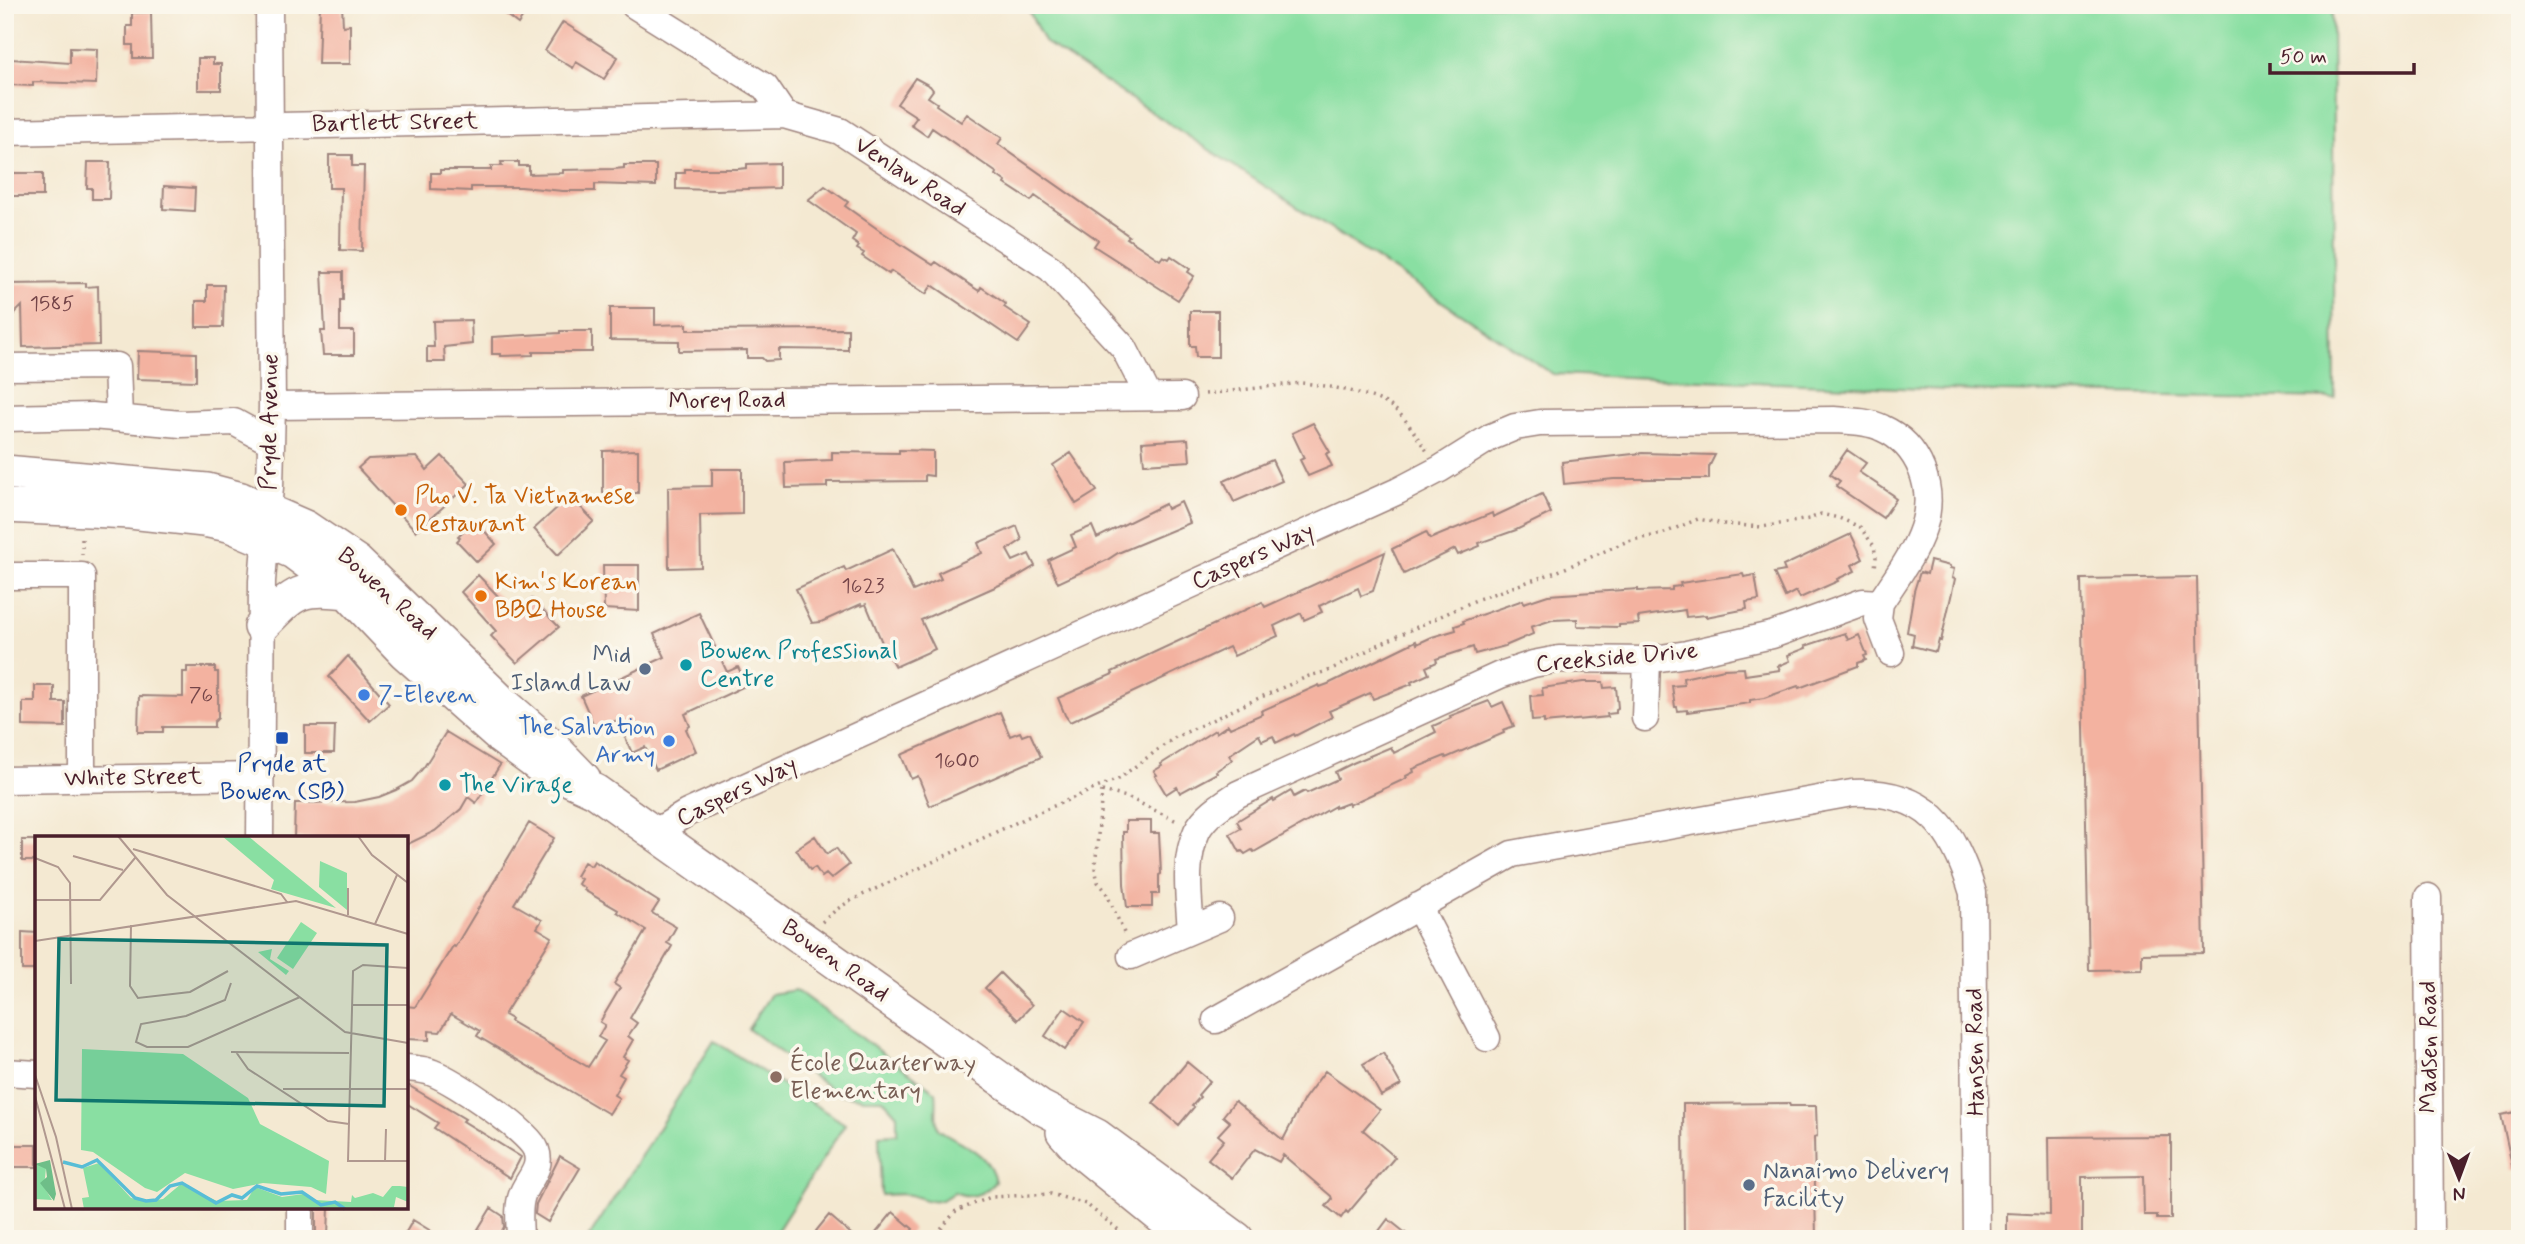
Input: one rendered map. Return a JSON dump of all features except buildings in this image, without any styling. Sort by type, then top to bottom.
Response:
[{"type":"main road","name":"Bowen Road","points":[[5,472],[208,490],[231,495],[301,557],[347,592],[405,653],[500,737],[538,765],[595,791]]},
{"type":"main road","name":"Bowen Road","points":[[5,506],[130,512],[229,525],[305,527],[357,562],[504,705],[550,744],[595,791],[1040,1107],[1097,1136],[1237,1239]]},
{"type":"main road","points":[[261,627],[282,604],[299,593],[319,589],[347,592]]},
{"type":"main road","name":"Bowen Road","points":[[1040,1107],[1081,1152],[1188,1239]]},
{"type":"street","name":"Pryde Avenue","points":[[260,836],[261,627],[272,406],[269,5]]},
{"type":"street","points":[[634,5],[765,87],[784,115]]},
{"type":"street","name":"Bartlett Street","points":[[5,132],[784,115]]},
{"type":"street","name":"Venlaw Road","points":[[784,115],[841,131],[1050,268],[1124,348],[1149,397]]},
{"type":"street","points":[[5,367],[117,366],[119,417]]},
{"type":"street","name":"Morey Road","points":[[272,406],[1182,397]]},
{"type":"street","points":[[5,418],[119,417],[181,424],[233,422],[271,442]]},
{"type":"street","name":"Caspers Way","points":[[654,833],[687,813],[1398,491],[1515,427],[1540,423],[1834,420],[1880,427],[1908,446],[1925,475],[1929,498],[1924,525],[1913,551],[1880,603]]},
{"type":"street","points":[[5,576],[82,576],[82,779]]},
{"type":"street","name":"Creekside Drive","points":[[1197,830],[1213,812],[1238,794],[1500,675],[1533,664],[1559,659],[1647,660],[1748,641],[1863,603],[1880,603]]},
{"type":"street","points":[[1880,603],[1878,619],[1891,653]]},
{"type":"street","points":[[1645,718],[1647,660]]},
{"type":"street","name":"White Street","points":[[5,780],[260,776]]},
{"type":"street","name":"Hansen Road","points":[[1216,1020],[1512,854],[1852,793],[1890,794],[1925,809],[1942,826],[1964,867],[1973,893],[1976,1239]]},
{"type":"street","points":[[1191,930],[1187,880],[1197,830]]},
{"type":"street","name":"Madsen Road","points":[[2428,897],[2430,1239]]},
{"type":"street","points":[[1418,906],[1487,1038]]},
{"type":"street","points":[[1128,945],[1191,930],[1220,918]]},
{"type":"street","points":[[408,1068],[435,1073],[514,1123],[536,1150],[537,1166],[532,1180],[522,1194],[519,1214],[520,1239]]},
{"type":"street","points":[[5,1072],[35,1074]]},
{"type":"street","points":[[299,1209],[300,1239]]},
{"type":"path","points":[[1182,397],[1301,383],[1315,384],[1371,398],[1391,407],[1433,457]]},
{"type":"path","points":[[822,923],[852,900],[1030,816],[1101,789],[1174,738],[1280,688],[1328,671],[1380,643],[1478,599],[1556,572],[1628,541],[1662,534],[1698,519],[1762,527],[1810,519],[1821,514],[1860,527],[1874,546],[1876,558],[1870,587],[1880,603]]},
{"type":"path","points":[[1101,789],[1127,797],[1197,830]]},
{"type":"path","points":[[1101,789],[1095,868],[1098,882],[1105,890],[1128,945]]},
{"type":"path","points":[[932,1239],[956,1211],[991,1197],[1051,1194],[1086,1204],[1130,1239]]},
{"type":"green space","points":[[1026,5],[2332,5],[2335,398],[1996,392],[1553,374],[1044,42]]},
{"type":"green space","points":[[796,990],[936,1092],[938,1129],[981,1156],[988,1164],[995,1182],[976,1195],[954,1192],[937,1201],[907,1194],[881,1195],[879,1135],[897,1134],[897,1115],[883,1099],[838,1094],[748,1029],[771,994]]},
{"type":"green space","points":[[714,1041],[845,1124],[772,1239],[588,1239]]},
{"type":"place","name":"Pho V. Ta Vietnamese Restaurant","points":[[401,510]]},
{"type":"place","name":"Kim's Korean BBQ House","points":[[481,596]]},
{"type":"place","name":"Bowen Professional Centre","points":[[686,665]]},
{"type":"place","name":"Mid Island Law","points":[[645,669]]},
{"type":"place","name":"7-Eleven","points":[[364,695]]},
{"type":"place","name":"Pryde at Bowen (SB)","points":[[282,738]]},
{"type":"place","name":"The Salvation Army","points":[[669,741]]},
{"type":"place","name":"The Virage","points":[[445,785]]},
{"type":"place","name":"École Quarterway Elementary","points":[[776,1077]]},
{"type":"place","name":"Nanaimo Delivery Facility","points":[[1749,1185]]}]
